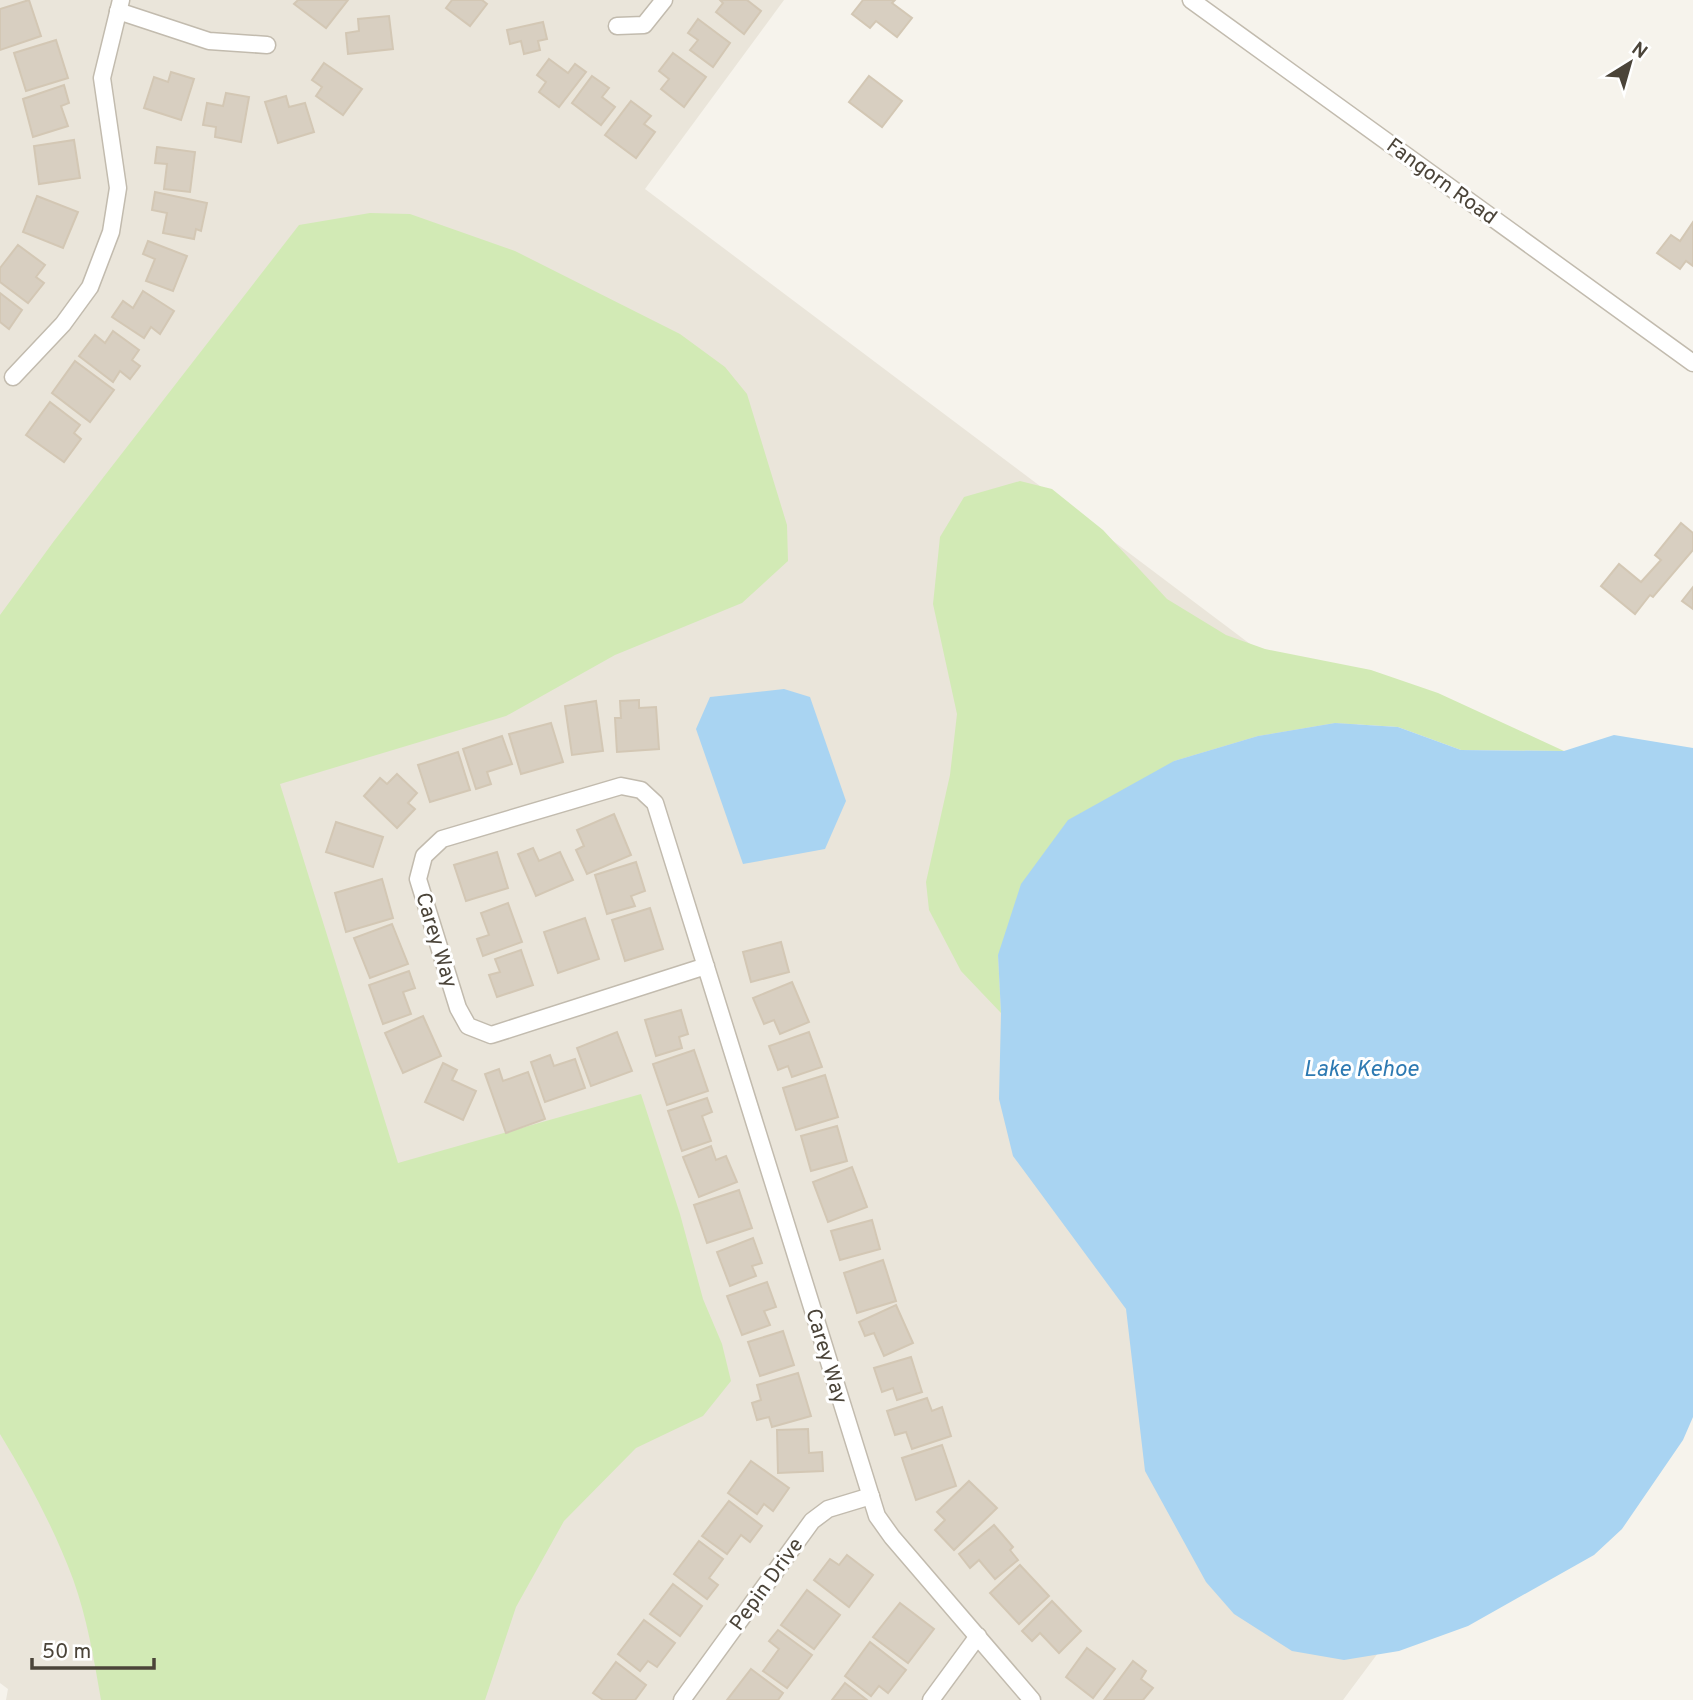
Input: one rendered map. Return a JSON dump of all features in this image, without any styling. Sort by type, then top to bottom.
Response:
[{"type":"street","points":[[617,26],[644,25],[664,0]]},
{"type":"street","name":"Fangorn Road","points":[[1191,0],[1693,363]]},
{"type":"street","points":[[12,377],[63,324],[90,287],[111,232],[118,188],[102,78],[120,5],[209,41],[267,45]]},
{"type":"street","name":"Carey Way","points":[[706,967],[491,1035],[480,1031],[468,1026],[458,1009],[418,879],[424,856],[442,839],[621,786],[641,790],[655,803],[877,1516],[1032,1700]]},
{"type":"street","name":"Pepin Drive","points":[[682,1700],[812,1521],[828,1509],[871,1496]]},
{"type":"street","points":[[931,1700],[978,1636]]},
{"type":"shaded area","points":[[0,0],[784,0],[645,189],[1693,977],[1693,1230],[1343,1700],[6,1700],[8,1689],[0,1683]]},
{"type":"green space","points":[[370,213],[410,214],[515,251],[680,334],[725,367],[747,394],[787,525],[788,561],[742,603],[615,655],[506,716],[280,784],[398,1163],[641,1094],[680,1214],[703,1299],[722,1344],[731,1381],[703,1416],[636,1448],[564,1521],[516,1607],[485,1700],[101,1700],[93,1654],[73,1579],[40,1505],[0,1434],[0,615],[54,541],[299,225]]},
{"type":"green space","points":[[1020,481],[1052,489],[1103,530],[1167,599],[1226,635],[1265,649],[1371,670],[1438,693],[1564,751],[1461,750],[1398,727],[1335,723],[1258,736],[1174,761],[998,955],[1001,1013],[961,971],[929,910],[926,882],[950,775],[957,714],[933,604],[940,537],[964,497]]},
{"type":"water","points":[[784,689],[810,697],[846,801],[825,849],[743,864],[696,729],[710,697]]},
{"type":"water","name":"Lake Kehoe","points":[[1335,723],[1398,727],[1461,750],[1564,751],[1614,735],[1693,748],[1693,1417],[1683,1440],[1622,1529],[1594,1555],[1468,1626],[1399,1651],[1344,1660],[1292,1651],[1234,1614],[1206,1582],[1145,1471],[1126,1309],[1013,1156],[999,1099],[1001,1013],[998,955],[1021,884],[1068,820],[1174,761],[1258,736]]},
{"type":"building","points":[[29,0],[41,36],[0,50],[0,9]]},
{"type":"building","points":[[298,0],[348,0],[326,28],[294,4]]},
{"type":"building","points":[[452,0],[482,0],[487,4],[470,26],[446,8]]},
{"type":"building","points":[[720,0],[747,0],[761,11],[744,34],[716,12],[723,3]]},
{"type":"building","points":[[863,0],[895,0],[892,3],[912,18],[897,37],[876,21],[870,28],[852,14]]},
{"type":"building","points":[[389,16],[393,49],[348,54],[346,33],[359,31],[358,19]]},
{"type":"building","points":[[698,19],[730,43],[713,67],[690,50],[698,40],[688,33]]},
{"type":"building","points":[[543,22],[547,39],[538,41],[540,50],[524,54],[521,41],[510,44],[507,30]]},
{"type":"building","points":[[56,40],[68,78],[26,91],[14,53]]},
{"type":"building","points":[[673,53],[706,77],[684,107],[661,89],[669,79],[659,71]]},
{"type":"building","points":[[549,59],[568,73],[575,64],[586,72],[559,107],[539,92],[546,82],[537,75]]},
{"type":"building","points":[[324,63],[362,89],[343,115],[316,96],[322,87],[312,80]]},
{"type":"building","points":[[171,72],[194,79],[181,120],[144,108],[154,77],[168,82]]},
{"type":"building","points":[[592,76],[609,88],[602,97],[615,107],[601,125],[572,103]]},
{"type":"building","points":[[869,76],[902,101],[882,127],[849,102]]},
{"type":"building","points":[[64,85],[69,103],[61,106],[68,126],[33,137],[23,99]]},
{"type":"building","points":[[226,93],[249,97],[241,142],[215,137],[216,127],[203,125],[207,103],[223,106]]},
{"type":"building","points":[[286,96],[289,107],[305,103],[314,132],[278,143],[265,102]]},
{"type":"building","points":[[631,101],[651,116],[644,124],[655,132],[636,158],[605,135]]},
{"type":"building","points":[[74,140],[80,178],[39,184],[34,146]]},
{"type":"building","points":[[157,147],[195,152],[190,192],[164,189],[167,164],[155,163]]},
{"type":"building","points":[[155,192],[207,203],[201,231],[196,229],[194,239],[163,233],[167,213],[152,210]]},
{"type":"building","points":[[37,196],[78,212],[63,248],[23,232]]},
{"type":"building","points":[[1693,222],[1693,266],[1686,261],[1680,269],[1657,253],[1671,235],[1680,241]]},
{"type":"building","points":[[148,241],[187,256],[173,291],[146,281],[155,259],[143,254]]},
{"type":"building","points":[[18,245],[45,265],[36,277],[44,283],[28,303],[0,282],[0,268]]},
{"type":"building","points":[[143,291],[174,311],[160,334],[151,327],[144,338],[112,317],[123,301],[133,308]]},
{"type":"building","points":[[0,293],[22,310],[9,329],[0,322]]},
{"type":"building","points":[[113,331],[139,350],[132,360],[140,366],[130,379],[120,371],[113,382],[79,356],[95,335],[105,343]]},
{"type":"building","points":[[75,361],[114,390],[90,422],[52,393]]},
{"type":"building","points":[[50,402],[80,425],[74,433],[81,439],[64,462],[26,435]]},
{"type":"building","points":[[1681,523],[1693,533],[1693,550],[1635,614],[1601,586],[1619,564],[1641,582],[1661,560],[1655,555]]},
{"type":"building","points":[[1693,587],[1693,609],[1682,601]]},
{"type":"building","points":[[639,700],[639,708],[656,707],[659,749],[617,752],[615,718],[621,718],[620,701]]},
{"type":"building","points":[[596,701],[603,751],[572,755],[565,706]]},
{"type":"building","points":[[551,723],[563,762],[521,774],[509,734]]},
{"type":"building","points":[[502,736],[512,764],[487,772],[491,784],[476,789],[463,749]]},
{"type":"building","points":[[458,752],[470,790],[430,802],[418,765]]},
{"type":"building","points":[[397,774],[417,793],[408,803],[415,809],[397,828],[364,796],[380,778],[387,784]]},
{"type":"building","points":[[614,814],[631,855],[587,874],[576,850],[584,846],[577,830]]},
{"type":"building","points":[[336,822],[383,837],[373,867],[326,852]]},
{"type":"building","points":[[533,848],[539,861],[560,852],[573,880],[536,896],[518,854]]},
{"type":"building","points":[[497,852],[508,888],[466,901],[454,865]]},
{"type":"building","points":[[636,862],[645,891],[631,896],[635,906],[607,914],[595,875]]},
{"type":"building","points":[[382,879],[393,918],[346,932],[335,893]]},
{"type":"building","points":[[508,903],[522,942],[483,956],[477,939],[489,935],[481,913]]},
{"type":"building","points":[[650,908],[663,949],[625,961],[612,920]]},
{"type":"building","points":[[585,918],[599,959],[558,973],[544,932]]},
{"type":"building","points":[[392,924],[408,964],[370,978],[354,938]]},
{"type":"building","points":[[781,942],[789,972],[751,982],[743,952]]},
{"type":"building","points":[[521,950],[533,985],[497,997],[489,975],[500,972],[495,959]]},
{"type":"building","points":[[409,971],[415,988],[403,992],[411,1014],[383,1024],[369,985]]},
{"type":"building","points":[[792,982],[809,1022],[780,1034],[774,1020],[764,1024],[753,998]]},
{"type":"building","points":[[681,1010],[688,1034],[679,1037],[682,1048],[656,1056],[645,1020]]},
{"type":"building","points":[[423,1016],[441,1056],[403,1073],[385,1033]]},
{"type":"building","points":[[617,1032],[632,1071],[591,1086],[577,1048]]},
{"type":"building","points":[[809,1032],[822,1067],[792,1077],[788,1066],[778,1070],[769,1046]]},
{"type":"building","points":[[694,1050],[708,1091],[667,1105],[653,1064]]},
{"type":"building","points":[[550,1055],[554,1066],[575,1059],[585,1088],[545,1102],[531,1062]]},
{"type":"building","points":[[443,1063],[457,1070],[452,1080],[476,1091],[463,1120],[425,1102]]},
{"type":"building","points":[[499,1069],[503,1081],[528,1072],[545,1119],[506,1133],[485,1074]]},
{"type":"building","points":[[825,1075],[838,1117],[796,1130],[783,1088]]},
{"type":"building","points":[[707,1098],[712,1112],[702,1116],[711,1141],[682,1151],[668,1111]]},
{"type":"building","points":[[837,1126],[847,1161],[811,1171],[801,1136]]},
{"type":"building","points":[[711,1146],[716,1160],[726,1156],[737,1182],[699,1197],[683,1157]]},
{"type":"building","points":[[852,1167],[867,1207],[828,1222],[813,1182]]},
{"type":"building","points":[[739,1190],[752,1228],[707,1243],[694,1205]]},
{"type":"building","points":[[872,1220],[880,1249],[840,1260],[831,1231]]},
{"type":"building","points":[[753,1238],[762,1263],[752,1266],[756,1276],[730,1286],[717,1252]]},
{"type":"building","points":[[883,1260],[896,1301],[857,1313],[844,1273]]},
{"type":"building","points":[[767,1282],[776,1307],[764,1311],[770,1325],[742,1335],[727,1296]]},
{"type":"building","points":[[896,1305],[913,1343],[884,1356],[874,1333],[865,1336],[859,1322]]},
{"type":"building","points":[[783,1331],[794,1365],[760,1376],[748,1342]]},
{"type":"building","points":[[911,1357],[922,1392],[897,1400],[893,1388],[882,1392],[874,1368]]},
{"type":"building","points":[[798,1373],[811,1416],[772,1427],[769,1417],[757,1420],[752,1403],[761,1400],[757,1385]]},
{"type":"building","points":[[927,1398],[932,1411],[942,1407],[951,1436],[912,1449],[906,1432],[895,1435],[887,1411]]},
{"type":"building","points":[[808,1429],[809,1453],[822,1452],[823,1471],[778,1473],[777,1430]]},
{"type":"building","points":[[942,1445],[956,1486],[916,1500],[902,1458]]},
{"type":"building","points":[[751,1461],[789,1488],[773,1511],[764,1504],[757,1514],[728,1493]]},
{"type":"building","points":[[969,1481],[997,1508],[954,1550],[935,1530],[945,1520],[937,1512]]},
{"type":"building","points":[[729,1501],[762,1526],[750,1542],[741,1535],[727,1554],[702,1536]]},
{"type":"building","points":[[994,1525],[1013,1547],[1010,1550],[1018,1560],[995,1579],[979,1560],[970,1568],[959,1554]]},
{"type":"building","points":[[699,1541],[723,1559],[709,1578],[718,1585],[707,1599],[674,1574]]},
{"type":"building","points":[[847,1555],[873,1575],[849,1607],[814,1580],[830,1559],[839,1565]]},
{"type":"building","points":[[1020,1565],[1049,1596],[1019,1624],[990,1593]]},
{"type":"building","points":[[673,1584],[702,1606],[680,1636],[650,1614]]},
{"type":"building","points":[[807,1590],[840,1615],[814,1649],[781,1625]]},
{"type":"building","points":[[1052,1601],[1081,1631],[1059,1653],[1040,1633],[1032,1641],[1022,1631]]},
{"type":"building","points":[[900,1603],[934,1629],[908,1663],[873,1637]]},
{"type":"building","points":[[644,1620],[675,1643],[657,1667],[648,1661],[640,1671],[618,1654]]},
{"type":"building","points":[[778,1630],[812,1655],[787,1688],[763,1671],[779,1649],[769,1641]]},
{"type":"building","points":[[870,1642],[906,1670],[888,1693],[879,1686],[871,1696],[845,1676]]},
{"type":"building","points":[[1087,1648],[1115,1669],[1093,1698],[1066,1677]]},
{"type":"building","points":[[1133,1661],[1146,1671],[1141,1679],[1153,1688],[1143,1700],[1104,1700]]},
{"type":"building","points":[[616,1662],[646,1685],[635,1700],[603,1700],[593,1693]]},
{"type":"building","points":[[751,1669],[783,1693],[778,1700],[727,1700]]},
{"type":"building","points":[[845,1683],[867,1700],[832,1700]]}]
